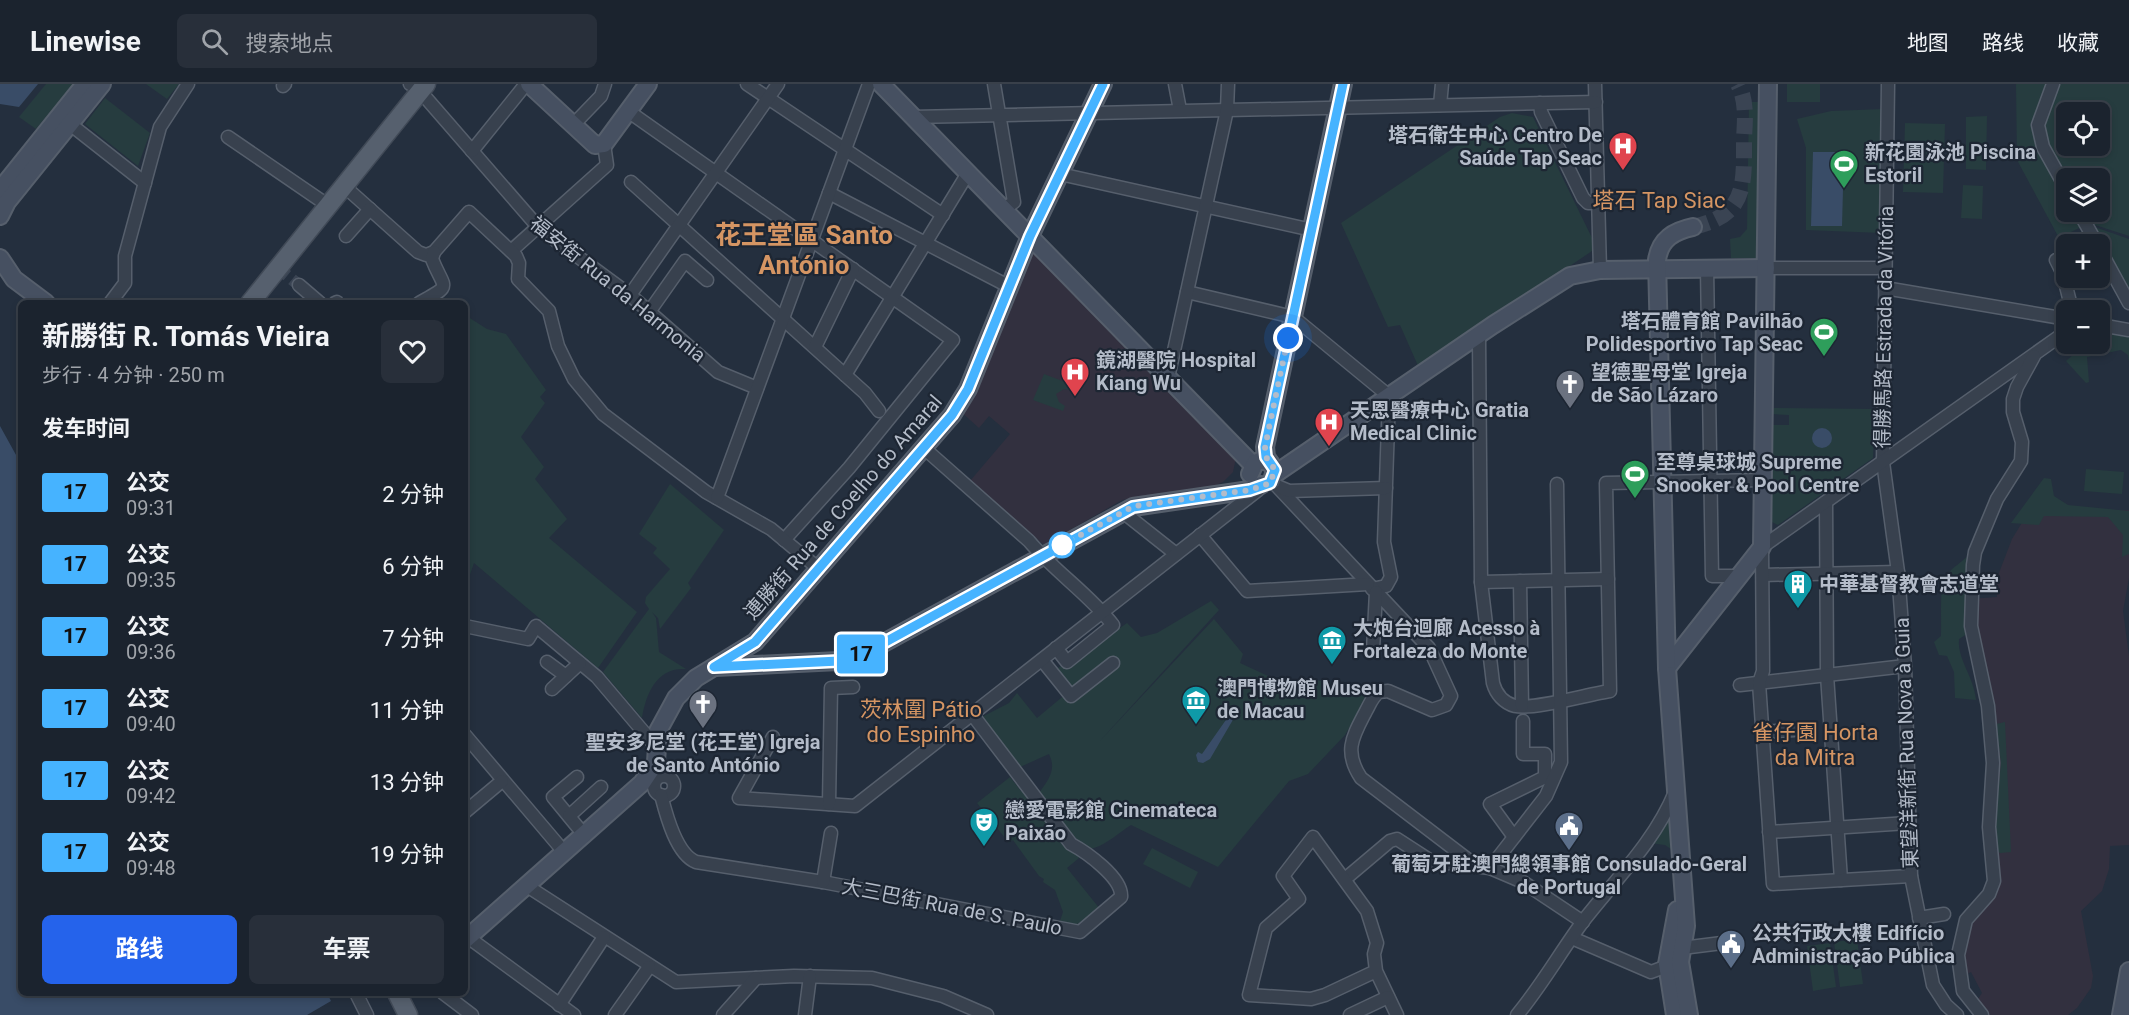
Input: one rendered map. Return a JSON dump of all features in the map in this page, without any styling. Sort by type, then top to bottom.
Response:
[{"type":"main road","points":[[252,300],[344,186],[416,86]]},
{"type":"main road","points":[[239,300],[416,86]]},
{"type":"main road","points":[[400,996],[408,1015]]},
{"type":"street","points":[[0,216],[85,84]]},
{"type":"street","points":[[0,190],[45,145],[70,124],[102,84]]},
{"type":"street","points":[[112,300],[125,283],[125,256],[160,127],[188,84]]},
{"type":"street","points":[[472,151],[527,84],[595,145],[604,144]]},
{"type":"street","points":[[573,125],[601,96],[605,84]]},
{"type":"street","points":[[511,252],[607,165],[604,144],[648,84]]},
{"type":"street","points":[[747,84],[943,215]]},
{"type":"street","points":[[630,295],[778,84]]},
{"type":"street","points":[[717,498],[869,84]]},
{"type":"street","points":[[881,84],[1253,465],[1262,460],[1269,478],[1429,648],[1450,691],[1446,705],[1432,710],[1388,691],[1379,692],[1373,698],[1352,736],[1353,761],[1361,778],[1475,865]]},
{"type":"street","points":[[994,84],[1014,202],[1010,206],[1001,207]]},
{"type":"street","name":"連勝街 Rua de Coelho do Amaral","points":[[468,936],[585,836],[636,796],[658,753],[658,731],[668,710],[696,678],[755,642],[926,449],[964,396],[1030,236],[1103,84]]},
{"type":"street","points":[[1175,84],[1180,110]]},
{"type":"street","points":[[1168,378],[1227,110],[1228,84]]},
{"type":"street","points":[[1343,84],[1265,451],[1269,478],[1278,487],[1289,491],[1386,488]]},
{"type":"street","points":[[1440,105],[1442,84]]},
{"type":"street","points":[[1595,84],[1599,270]]},
{"type":"street","points":[[1768,84],[1762,547],[1763,671],[1759,683],[1773,884],[1911,876]]},
{"type":"street","name":"得勝馬路 Estrada da Vitória","points":[[1883,462],[1888,84]]},
{"type":"street","points":[[2053,84],[2038,125],[2043,147],[2056,170]]},
{"type":"street","name":"福安街 Rua da Harmonia","points":[[416,86],[539,228],[630,295],[718,372],[757,388]]},
{"type":"street","points":[[913,117],[1596,102]]},
{"type":"street","points":[[1540,103],[1540,112],[1584,200],[1598,203]]},
{"type":"street","points":[[628,111],[953,339],[862,452],[784,540]]},
{"type":"street","points":[[70,124],[145,183]]},
{"type":"street","points":[[228,136],[320,200]]},
{"type":"street","points":[[845,375],[968,173]]},
{"type":"street","points":[[1060,174],[1312,230]]},
{"type":"street","points":[[631,182],[872,399],[879,411]]},
{"type":"street","points":[[344,186],[418,252],[426,255],[434,252]]},
{"type":"street","points":[[829,193],[1010,287]]},
{"type":"street","points":[[346,237],[370,209]]},
{"type":"street","points":[[424,300],[439,292],[444,285],[443,276],[432,259],[434,252],[468,212],[511,252],[519,263],[518,279],[549,311],[558,346],[574,379],[603,414],[717,498],[759,520],[819,569]]},
{"type":"street","points":[[1689,1015],[1680,962],[1686,926],[1666,668],[1658,255],[1667,238],[1678,231],[1693,227]]},
{"type":"street","points":[[1667,238],[1663,246],[1663,255],[1670,265],[1679,268]]},
{"type":"street","points":[[0,258],[14,279],[42,300]]},
{"type":"street","points":[[649,312],[685,261],[707,280]]},
{"type":"street","points":[[714,667],[849,658],[878,646],[1134,506],[1250,490],[1479,337],[1493,325],[1570,276],[1599,270],[1658,268],[1877,268]]},
{"type":"street","points":[[1707,268],[1712,576],[1740,576]]},
{"type":"street","points":[[2110,268],[2129,303]]},
{"type":"street","points":[[815,347],[853,269]]},
{"type":"street","points":[[0,280],[23,300]]},
{"type":"street","points":[[299,285],[316,300]]},
{"type":"street","points":[[1885,288],[2056,317]]},
{"type":"street","points":[[1187,292],[1293,317],[1389,398]]},
{"type":"street","points":[[2110,327],[2129,330]]},
{"type":"street","points":[[1479,337],[1481,582],[1494,688],[1507,702],[1522,706],[1610,691],[1606,483],[1763,480]]},
{"type":"street","points":[[1666,668],[1762,547],[2056,339]]},
{"type":"street","points":[[1982,1015],[1963,991],[1958,964],[1959,943],[1966,920],[1989,894],[1994,881],[1989,827],[1993,764],[1988,706],[1971,626],[1973,565],[1975,552],[1997,499],[2021,461],[2022,442],[2013,412],[2013,399],[2036,353]]},
{"type":"street","points":[[1200,535],[1247,591],[1386,586],[1391,572],[1384,542],[1389,398]]},
{"type":"street","points":[[1237,449],[1245,453],[1254,453],[1262,448],[1266,441]]},
{"type":"street","points":[[926,449],[1029,541],[1042,556],[1103,612]]},
{"type":"street","name":"東望洋新街 Rua Nova à Guia","points":[[1883,462],[1898,572],[1905,666],[1911,876],[1933,984],[1946,1005],[1957,1015]]},
{"type":"street","points":[[773,737],[739,798],[855,806],[1103,612],[1269,478]]},
{"type":"street","points":[[1490,868],[1546,796],[1559,771],[1562,748],[1562,699],[1557,484]]},
{"type":"street","points":[[1826,502],[1827,675],[1841,880]]},
{"type":"street","points":[[1123,512],[1176,554]]},
{"type":"street","points":[[1762,575],[1898,572]]},
{"type":"street","points":[[1481,582],[1608,579]]},
{"type":"street","points":[[1520,581],[1522,706]]},
{"type":"street","points":[[1372,588],[1373,650]]},
{"type":"street","points":[[468,627],[528,639],[536,626],[597,677],[658,753]]},
{"type":"street","points":[[1666,639],[1674,649],[1683,647]]},
{"type":"street","points":[[755,642],[755,653],[761,665]]},
{"type":"street","points":[[1042,660],[1071,696],[1113,663]]},
{"type":"street","points":[[547,662],[566,676]]},
{"type":"street","points":[[552,689],[580,663]]},
{"type":"street","points":[[1740,686],[1905,666]]},
{"type":"street","points":[[829,804],[831,688],[853,687]]},
{"type":"street","name":"大三巴街 Rua de S. Paulo","points":[[658,753],[663,777],[654,784],[655,791],[661,795],[670,825],[686,855],[692,861],[823,882],[1080,932],[1116,902],[1122,893],[1094,857],[1071,844],[972,714]]},
{"type":"street","points":[[1478,811],[1545,777],[1545,754],[1523,754],[1523,721]]},
{"type":"street","points":[[1762,732],[1794,730]]},
{"type":"street","points":[[468,739],[565,853]]},
{"type":"street","points":[[577,777],[553,797],[585,836]]},
{"type":"street","points":[[468,809],[502,781]]},
{"type":"street","points":[[569,816],[601,787]]},
{"type":"street","points":[[1517,1015],[1582,922],[1651,836],[1675,792]]},
{"type":"street","points":[[1490,804],[1514,837]]},
{"type":"street","points":[[1769,832],[1908,823]]},
{"type":"street","points":[[823,882],[831,833]]},
{"type":"street","points":[[1675,1015],[1667,966],[1669,947],[1677,922],[1678,833]]},
{"type":"street","points":[[1376,971],[1325,995],[1311,999],[1250,995],[1266,928],[1299,899],[1282,876],[1313,837],[1363,903],[1376,938],[1374,954],[1376,971],[1397,1015]]},
{"type":"street","points":[[1345,879],[1395,839],[1431,861],[1490,868],[1523,882],[1582,922]]},
{"type":"street","points":[[527,886],[649,967],[679,983],[704,979],[810,976],[872,978],[943,996],[987,1015]]},
{"type":"street","points":[[1919,918],[1944,914]]},
{"type":"street","points":[[559,1005],[604,937]]},
{"type":"street","points":[[1572,938],[1644,970],[1658,972],[1667,966]]},
{"type":"street","points":[[468,939],[574,1015]]},
{"type":"street","points":[[1682,948],[1722,943]]},
{"type":"street","points":[[615,1015],[649,967]]},
{"type":"street","points":[[2121,1015],[2129,971]]},
{"type":"street","points":[[805,1015],[810,976]]},
{"type":"street","points":[[723,1015],[756,978]]},
{"type":"street","points":[[358,996],[367,1015]]},
{"type":"street","points":[[447,996],[472,1015]]},
{"type":"street","points":[[1350,1015],[1388,997]]},
{"type":"shaded area","name":"鏡湖醫院 Hospital Kiang Wu","points":[[1035,245],[1236,458],[1233,472],[1223,482],[1214,486],[1122,500],[1044,545],[970,481],[1010,434],[989,416],[979,428],[960,411]]},
{"type":"shaded area","points":[[2042,490],[2064,506],[2082,512],[2129,510],[2129,578],[2123,611],[2129,656],[2129,845],[2110,846],[2109,869],[2102,891],[2081,911],[2093,976],[2091,988],[2077,1008],[2068,1015],[1987,1015],[1976,1002],[1982,993],[1971,972],[1962,977],[1964,917],[1988,893],[1994,767],[1970,599],[1997,597],[1997,578],[2012,539]]},
{"type":"green space","points":[[46,84],[73,84],[36,129],[19,117]]},
{"type":"green space","points":[[146,84],[179,84],[167,99]]},
{"type":"green space","points":[[1787,84],[1820,84],[1820,102],[1787,102]]},
{"type":"green space","points":[[2016,84],[2129,84],[2129,236],[2089,223],[2067,234],[2057,234],[2017,160]]},
{"type":"green space","points":[[105,98],[150,133],[138,166],[85,124]]},
{"type":"green space","points":[[1749,102],[1765,102],[1763,258],[1731,258],[1730,239],[1740,237],[1747,229]]},
{"type":"green space","name":"新花園泳池 Piscina Estoril","points":[[1884,109],[1882,233],[1806,230],[1806,148],[1797,119],[1831,111]]},
{"type":"green space","points":[[1512,113],[1533,117],[1592,238],[1592,251],[1419,368],[1400,325],[1388,327],[1341,223],[1500,117]]},
{"type":"green space","points":[[1987,116],[1986,170],[1966,169],[1966,117]]},
{"type":"green space","points":[[1905,123],[1945,124],[1943,193],[1903,192]]},
{"type":"green space","points":[[1963,185],[1983,186],[1982,219],[1961,218]]},
{"type":"green space","points":[[2089,225],[2129,239],[2129,297],[2110,263],[2110,234],[2094,234]]},
{"type":"green space","points":[[468,317],[487,329],[506,334],[546,390],[540,397],[545,403],[521,437],[544,467],[535,479],[567,519],[549,538],[637,612],[598,668],[474,563],[468,580]]},
{"type":"green space","points":[[2110,330],[2129,333],[2129,362],[2128,355],[2121,350],[2110,352]]},
{"type":"green space","points":[[2102,354],[2087,357],[2089,382],[2086,383],[2066,361],[2073,355]]},
{"type":"green space","points":[[1044,374],[1073,385],[1071,390],[1064,389],[1056,394],[1059,402],[1065,406],[1063,411],[1033,400]]},
{"type":"green space","points":[[1771,408],[1875,409],[1873,458],[1778,525],[1770,521],[1771,425],[1789,425],[1789,415],[1771,414]]},
{"type":"green space","points":[[2086,469],[2124,472],[2122,494],[2084,491]]},
{"type":"green space","points":[[2044,478],[2051,479],[2054,496],[2068,505],[2129,511],[2129,554],[2122,557],[2123,535],[2108,517],[2044,516],[2039,525],[2011,523]]},
{"type":"green space","points":[[670,484],[724,530],[688,583],[691,588],[660,629],[658,618],[652,612],[656,618],[659,652],[686,669],[667,672],[660,677],[646,700],[642,718],[603,672],[649,609],[645,603],[646,597],[670,569],[653,553],[657,548],[639,534]]},
{"type":"green space","points":[[1970,554],[1967,634],[1959,639],[1959,646],[1976,700],[1955,698],[1954,672],[1947,656],[1939,655],[1934,642],[1941,636],[1943,580]]},
{"type":"green space","points":[[1211,601],[1219,610],[1098,743],[1214,619],[1243,654],[1240,663],[1290,686],[1310,679],[1371,690],[1345,735],[1308,774],[1289,781],[1218,867],[1131,825],[1104,844],[1087,848],[1064,827],[1039,793],[1052,770],[1049,754],[1020,767],[1013,764],[980,718],[1009,703],[1017,693],[1037,718],[1067,693],[1051,671],[1077,659],[1127,623],[1141,637],[1157,633]]},
{"type":"green space","points":[[2005,722],[2011,852],[2000,853],[1996,850],[1994,833],[2001,763],[1996,724]]},
{"type":"green space","points":[[1010,777],[1021,791],[1025,788],[1079,858],[1067,868],[1100,909],[1081,922],[1071,925],[1059,924],[1063,912],[1055,890],[1043,882],[1044,879],[1039,876],[1013,840],[1009,843],[977,803]]},
{"type":"green space","points":[[1672,809],[1674,851],[1665,845],[1650,843]]},
{"type":"green space","points":[[1152,848],[1198,872],[1190,888],[1143,864]]},
{"type":"green space","points":[[1857,939],[1863,984],[1840,987],[1834,942]]},
{"type":"green space","points":[[1830,943],[1836,987],[1813,991],[1807,946]]},
{"type":"water","points":[[0,84],[38,84],[19,107],[0,104]]},
{"type":"water","points":[[1813,152],[1844,152],[1842,226],[1811,226]]},
{"type":"water","points":[[0,426],[18,459],[18,996],[328,996],[331,1001],[307,1015],[0,1015]]},
{"type":"water","points":[[1822,428],[1829,431],[1832,438],[1829,445],[1822,448],[1815,445],[1812,438],[1815,431]]},
{"type":"water","points":[[1230,711],[1234,713],[1234,718],[1210,759],[1203,763],[1198,762],[1196,755],[1198,752],[1202,754],[1228,717],[1225,714]]},
{"type":"tunnel","points":[[1693,227],[1711,222],[1724,215],[1739,196],[1744,170],[1745,118],[1743,97],[1738,84]]},
{"type":"tunnel","points":[[278,268],[299,285]]},
{"type":"bus line","name":"17","points":[[1103,84],[1030,236],[980,361],[961,402],[926,449],[755,642],[714,667],[839,661],[849,658],[878,646],[1133,507],[1250,490],[1270,483],[1274,478],[1275,470],[1266,457],[1265,447],[1343,84]]},
{"type":"place","name":"塔石衛生中心 Centro De Saúde Tap Seac","points":[[1623,172]]},
{"type":"place","name":"新花園泳池 Piscina Estoril","points":[[1844,190]]},
{"type":"place","name":"塔石體育館 Pavilhão Polidesportivo Tap Seac","points":[[1824,358]]},
{"type":"place","name":"鏡湖醫院 Hospital Kiang Wu","points":[[1075,398]]},
{"type":"place","name":"望德聖母堂 Igreja de São Lázaro","points":[[1570,410]]},
{"type":"place","name":"天恩醫療中心 Gratia Medical Clinic","points":[[1329,448]]},
{"type":"place","name":"至尊桌球城 Supreme Snooker & Pool Centre","points":[[1635,500]]},
{"type":"place","name":"中華基督教會志道堂","points":[[1798,610]]},
{"type":"place","name":"大炮台迴廊 Acesso à Fortaleza do Monte","points":[[1332,666]]},
{"type":"place","name":"澳門博物館 Museu de Macau","points":[[1196,726]]},
{"type":"place","name":"聖安多尼堂 (花王堂) Igreja de Santo António","points":[[703,730]]},
{"type":"place","name":"戀愛電影館 Cinemateca Paixão","points":[[984,848]]},
{"type":"place","name":"葡萄牙駐澳門總領事館 Consulado-Geral de Portugal","points":[[1569,852]]},
{"type":"place","name":"公共行政大樓 Edifício Administração Pública","points":[[1731,970]]},
{"type":"district","name":"塔石 Tap Siac","points":[[1659,200]]},
{"type":"district","name":"花王堂區 Santo António","points":[[804,250]]},
{"type":"district","name":"茨林圍 Pátio do Espinho","points":[[921,722]]},
{"type":"district","name":"雀仔園 Horta da Mitra","points":[[1815,744]]},
{"type":"route","points":[[1062,545],[1134,506],[1250,490],[1270,483],[1274,478],[1275,470],[1266,457],[1265,447],[1288,338]]}]
